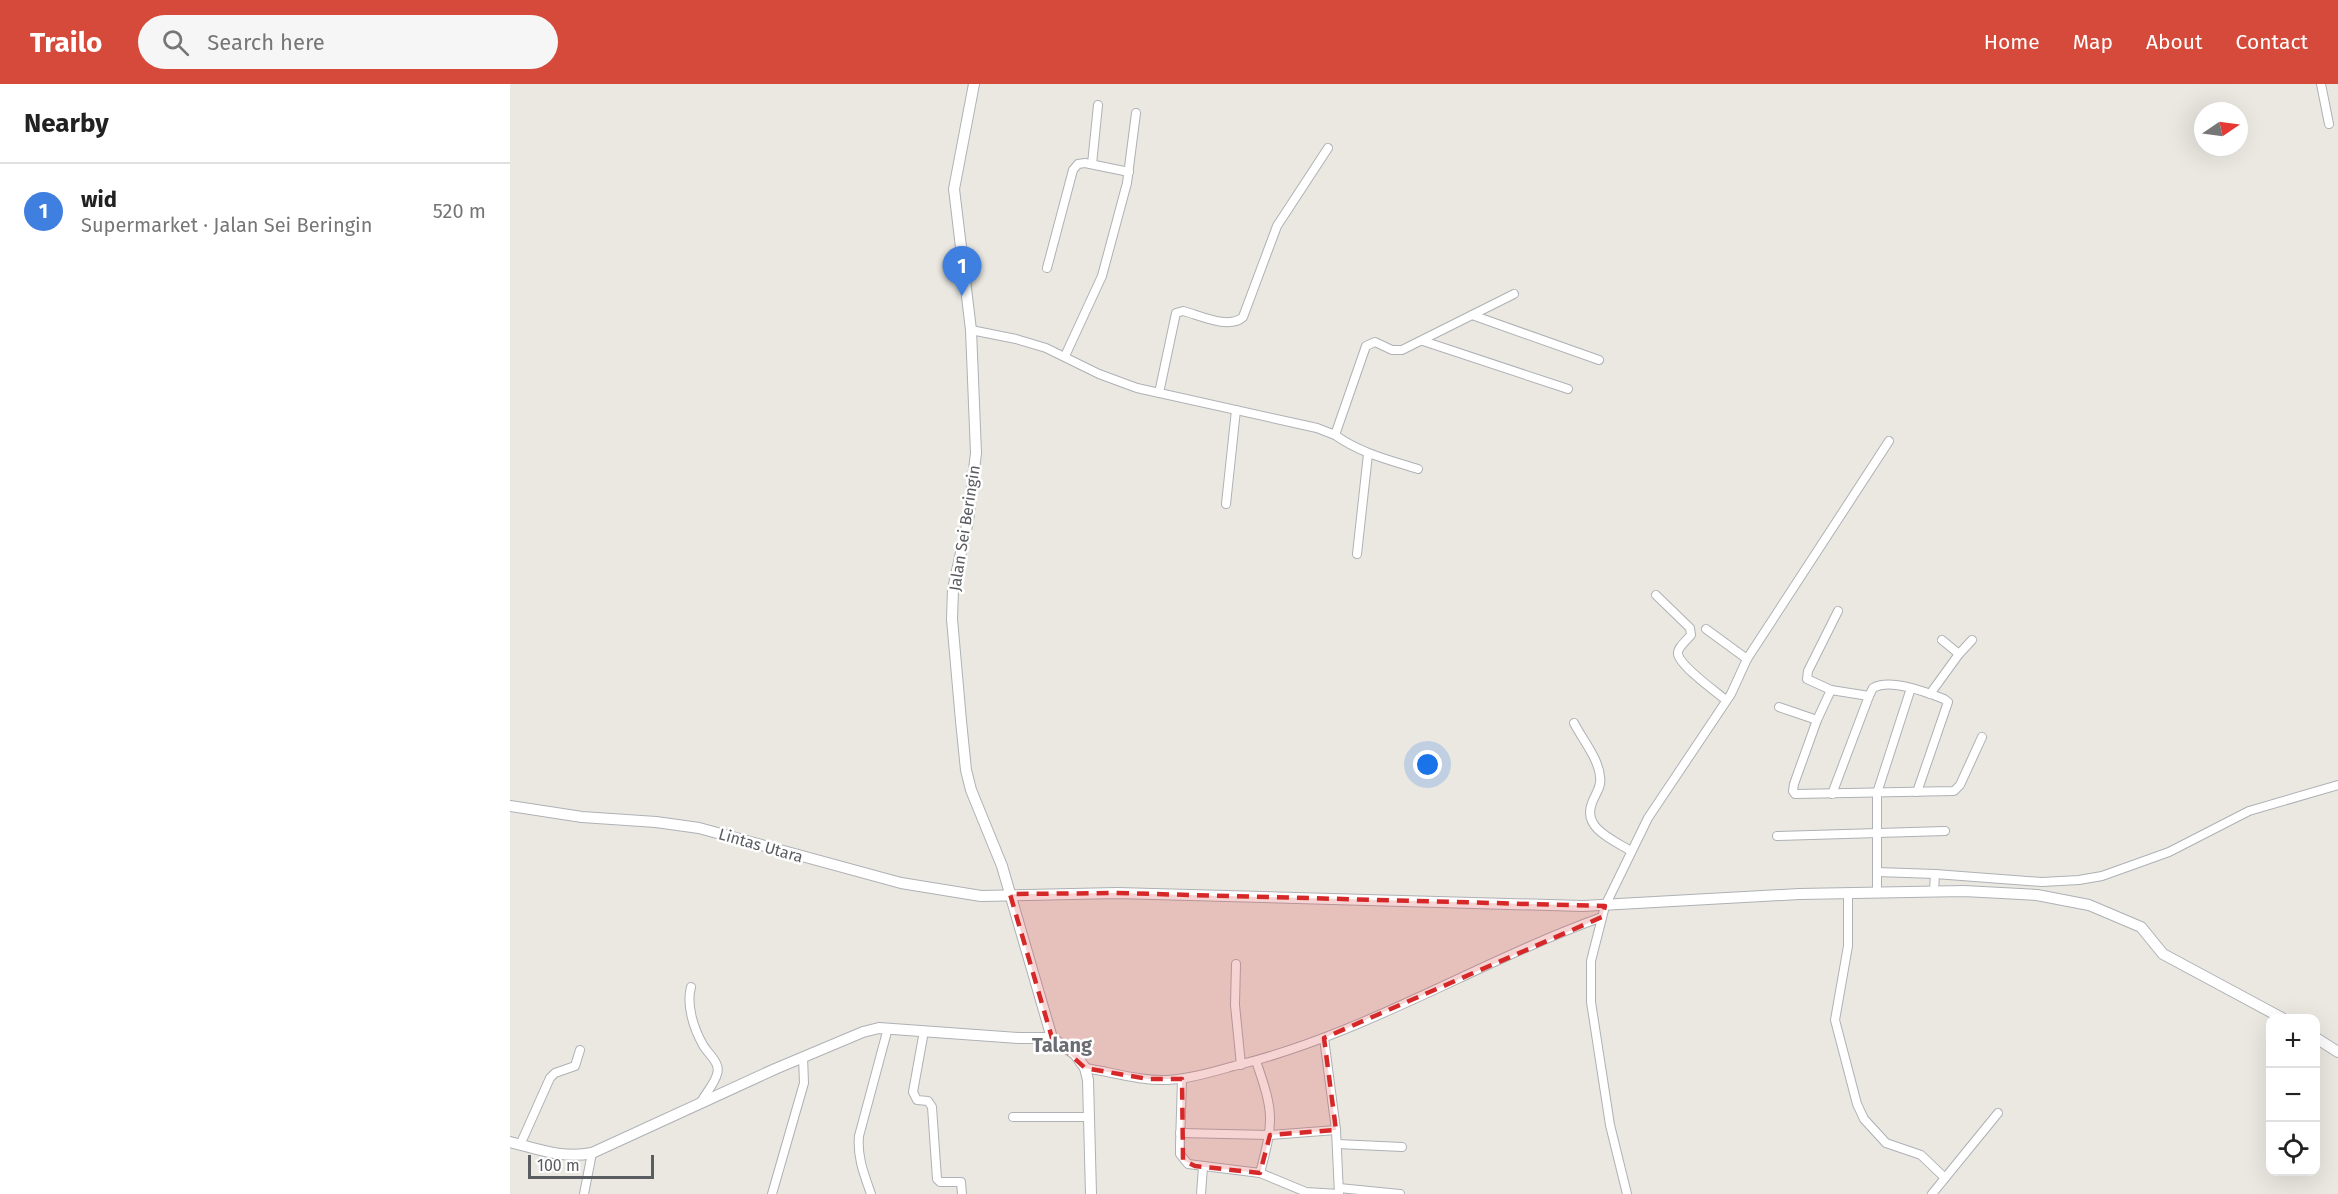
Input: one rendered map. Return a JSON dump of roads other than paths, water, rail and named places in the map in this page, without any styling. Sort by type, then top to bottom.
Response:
[{"type":"street","name":"Jalan Sei Beringin","points":[[974,84],[954,189],[971,330],[974,474],[968,521],[954,584],[952,619],[968,780],[1002,866],[1052,1038]]},
{"type":"street","points":[[2321,84],[2330,124]]},
{"type":"street","points":[[1092,164],[1098,105]]},
{"type":"street","points":[[1065,356],[1102,276],[1129,172],[1136,113]]},
{"type":"street","points":[[1159,393],[1176,314],[1183,311],[1226,322],[1235,322],[1243,317],[1248,311],[1277,226],[1328,148]]},
{"type":"street","points":[[1047,268],[1073,170],[1078,164],[1092,164],[1129,172]]},
{"type":"street","points":[[1335,435],[1366,346],[1374,342],[1399,351],[1514,294]]},
{"type":"street","points":[[1472,315],[1599,360]]},
{"type":"street","points":[[971,330],[1023,341],[1065,356],[1116,382],[1317,428],[1335,435],[1349,446],[1368,454],[1418,469]]},
{"type":"street","points":[[1423,341],[1568,389]]},
{"type":"street","points":[[1226,504],[1236,410]]},
{"type":"street","points":[[1627,1194],[1610,1125],[1590,1002],[1591,961],[1605,906],[1648,818],[1726,700],[1747,659],[1889,441]]},
{"type":"street","points":[[1357,554],[1368,454]]},
{"type":"street","points":[[1656,595],[1690,628],[1691,635],[1679,649],[1678,657],[1684,665],[1726,700]]},
{"type":"street","points":[[1838,611],[1807,675],[1810,681],[1831,690],[1869,696]]},
{"type":"street","points":[[1706,629],[1747,659]]},
{"type":"street","points":[[1942,640],[1959,654]]},
{"type":"street","points":[[1930,693],[1972,640]]},
{"type":"street","points":[[1832,794],[1869,696],[1873,688],[1886,684],[1930,693],[1946,700],[1948,704],[1917,792]]},
{"type":"street","points":[[1877,892],[1877,793],[1911,688]]},
{"type":"street","points":[[1831,690],[1817,720],[1793,791],[1795,794],[1958,789],[1982,737]]},
{"type":"street","points":[[1779,707],[1817,720]]},
{"type":"street","points":[[1574,723],[1601,778],[1590,810],[1591,821],[1596,828],[1631,851]]},
{"type":"street","points":[[1877,872],[2042,882],[2102,876],[2169,852],[2249,811],[2338,785]]},
{"type":"street","name":"Lintas Utara","points":[[510,806],[582,817],[656,822],[699,828],[901,884],[981,896],[1117,893],[1605,906],[1720,897],[1877,892],[2017,893],[2061,898],[2100,909],[2141,927],[2163,954],[2275,1014]]},
{"type":"street","points":[[1777,836],[1945,831]]},
{"type":"street","points":[[1934,891],[1935,874]]},
{"type":"street","points":[[1848,894],[1848,946],[1835,1020],[1857,1104],[1864,1119],[1886,1143],[1921,1155],[1945,1178]]},
{"type":"street","points":[[1085,1068],[1148,1079],[1182,1079],[1256,1061],[1324,1038],[1385,1013],[1539,941],[1602,917]]},
{"type":"street","points":[[1236,964],[1235,1005],[1241,1065]]},
{"type":"street","points":[[692,987],[690,1000],[695,1027],[704,1048],[718,1068],[701,1102]]},
{"type":"street","points":[[871,1194],[860,1163],[858,1143],[888,1028]]},
{"type":"street","points":[[580,1050],[575,1066],[555,1073],[550,1078],[515,1144],[571,1156],[592,1153],[701,1102],[863,1032],[888,1028],[1019,1038],[1052,1038],[1075,1054],[1085,1068],[1089,1093],[1091,1194]]},
{"type":"street","points":[[924,1031],[913,1092],[917,1100],[928,1101],[932,1107],[937,1179],[940,1182],[961,1182],[962,1194]]},
{"type":"street","points":[[1324,1038],[1336,1130],[1339,1192]]},
{"type":"street","points":[[2320,1041],[2338,1052]]},
{"type":"street","points":[[772,1194],[804,1083],[803,1057]]},
{"type":"street","points":[[1256,1061],[1271,1110],[1270,1136],[1260,1173]]},
{"type":"street","points":[[1182,1079],[1180,1154],[1188,1164],[1260,1173],[1306,1192],[1400,1194]]},
{"type":"street","points":[[1934,1193],[1998,1113]]},
{"type":"street","points":[[1013,1117],[1089,1117]]},
{"type":"street","points":[[1180,1133],[1270,1136],[1336,1130]]},
{"type":"street","points":[[1336,1144],[1402,1147]]},
{"type":"street","points":[[584,1194],[592,1153]]},
{"type":"street","points":[[1201,1194],[1203,1167]]},
{"type":"place","name":"wid","points":[[962,296]]},
{"type":"district","name":"Talang","points":[[1062,1045]]}]
